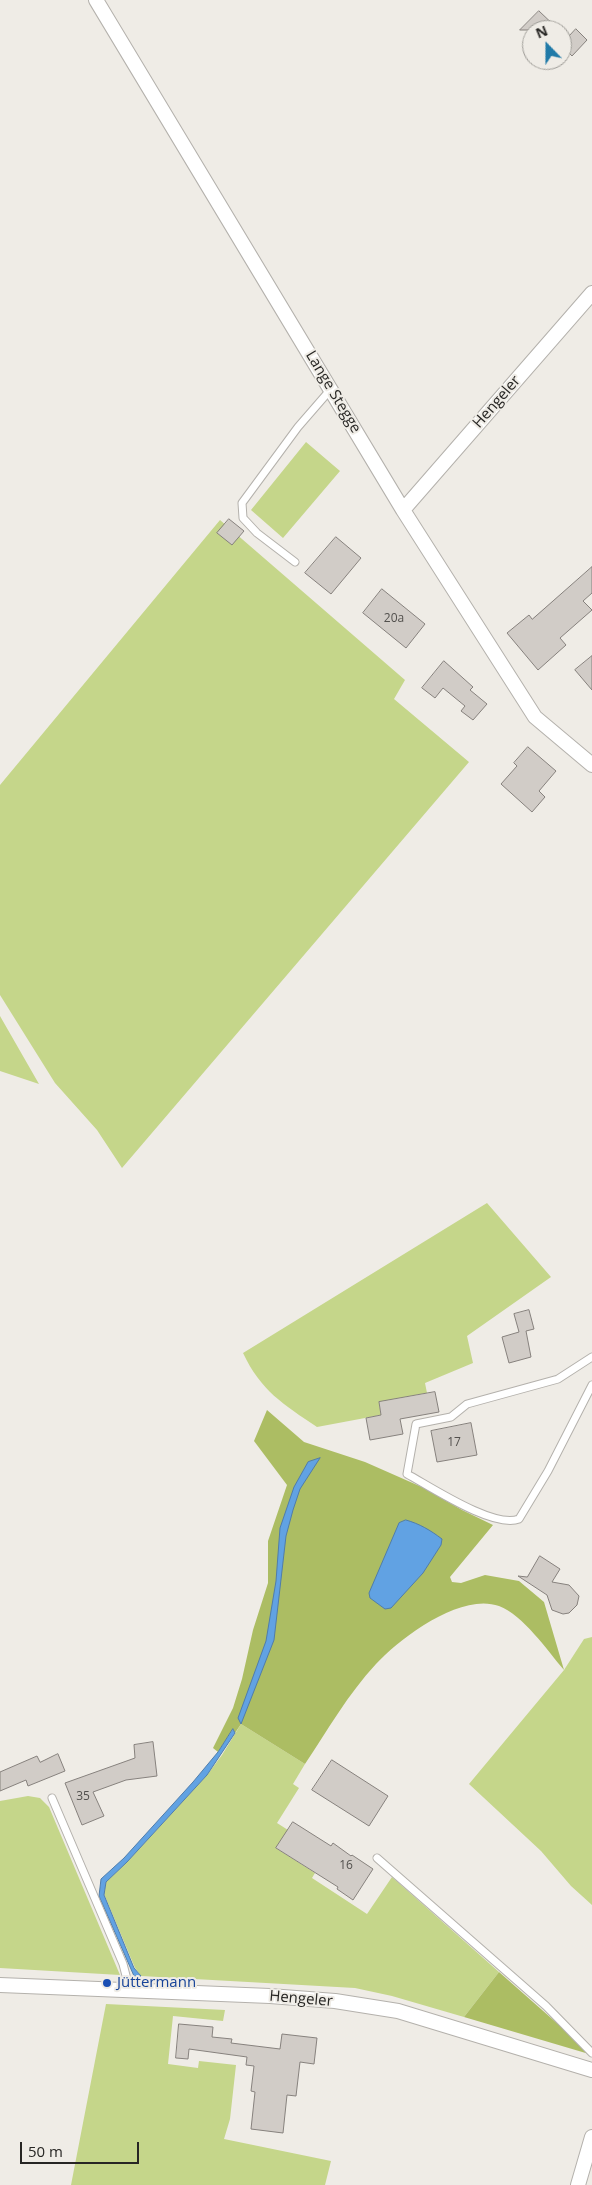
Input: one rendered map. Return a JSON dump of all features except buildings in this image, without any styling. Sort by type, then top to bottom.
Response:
[{"type":"street","name":"Lange Stegge","points":[[96,0],[403,510],[534,717],[592,765]]},
{"type":"street","name":"Hengeler","points":[[403,510],[592,293]]},
{"type":"street","name":"Hengeler","points":[[0,1985],[270,1996],[334,2001],[398,2011],[592,2070]]},
{"type":"street","points":[[578,2185],[592,2137]]},
{"type":"lane","points":[[296,562],[257,533],[243,518],[242,503],[298,427],[331,389]]},
{"type":"lane","points":[[592,1357],[558,1379],[467,1404],[451,1417],[416,1424],[407,1474],[459,1504],[501,1520],[510,1522],[519,1519],[548,1471],[592,1385]]},
{"type":"lane","points":[[52,1798],[123,1964],[130,1991]]},
{"type":"lane","points":[[377,1858],[546,2006],[592,2053]]},
{"type":"green space","points":[[306,442],[340,471],[283,538],[251,510]]},
{"type":"green space","points":[[220,520],[405,680],[394,699],[469,762],[122,1168],[97,1130],[55,1083],[0,995],[0,785]]},
{"type":"green space","points":[[0,1016],[39,1084],[0,1071]]},
{"type":"green space","points":[[487,1203],[551,1277],[467,1336],[473,1363],[425,1383],[427,1393],[379,1402],[381,1415],[317,1427],[274,1396],[257,1377],[243,1353]]},
{"type":"green space","points":[[267,1410],[304,1442],[365,1462],[424,1488],[493,1525],[450,1577],[452,1582],[461,1583],[485,1575],[519,1581],[544,1602],[564,1670],[517,1617],[499,1606],[484,1603],[467,1605],[432,1620],[387,1653],[356,1688],[305,1764],[241,1724],[235,1733],[233,1729],[218,1752],[213,1748],[233,1708],[242,1679],[253,1630],[268,1583],[268,1541],[287,1485],[254,1441]]},
{"type":"green space","points":[[592,1637],[592,1905],[571,1886],[541,1851],[469,1784],[564,1670],[584,1639]]},
{"type":"green space","points":[[241,1724],[305,1764],[293,1784],[299,1788],[277,1823],[288,1830],[276,1848],[315,1873],[312,1878],[367,1914],[392,1877],[499,1972],[464,2017],[392,1996],[355,1988],[141,1976],[135,1968],[104,1894],[106,1882],[127,1862],[207,1775]]},
{"type":"green space","points":[[28,1796],[40,1798],[49,1807],[120,1975],[0,1968],[0,1801]]},
{"type":"green space","points":[[499,1972],[576,2040],[589,2054],[464,2017]]},
{"type":"green space","points":[[106,2004],[225,2010],[223,2021],[173,2016],[168,2064],[198,2068],[199,2061],[236,2065],[230,2119],[224,2139],[331,2161],[325,2185],[71,2185]]},
{"type":"water","points":[[320,1458],[300,1489],[293,1510],[286,1536],[274,1640],[241,1724],[238,1718],[266,1641],[276,1581],[280,1528],[294,1487],[308,1462]]},
{"type":"water","points":[[406,1520],[420,1525],[438,1536],[442,1539],[441,1545],[423,1573],[391,1608],[385,1609],[370,1598],[369,1593],[399,1523]]},
{"type":"water","points":[[233,1729],[235,1733],[207,1775],[127,1862],[106,1882],[104,1895],[134,1968],[141,1976],[134,1976],[99,1896],[101,1879],[124,1858],[193,1782],[218,1752]]},
{"type":"place","name":"Jüttermann","points":[[107,1983]]}]
